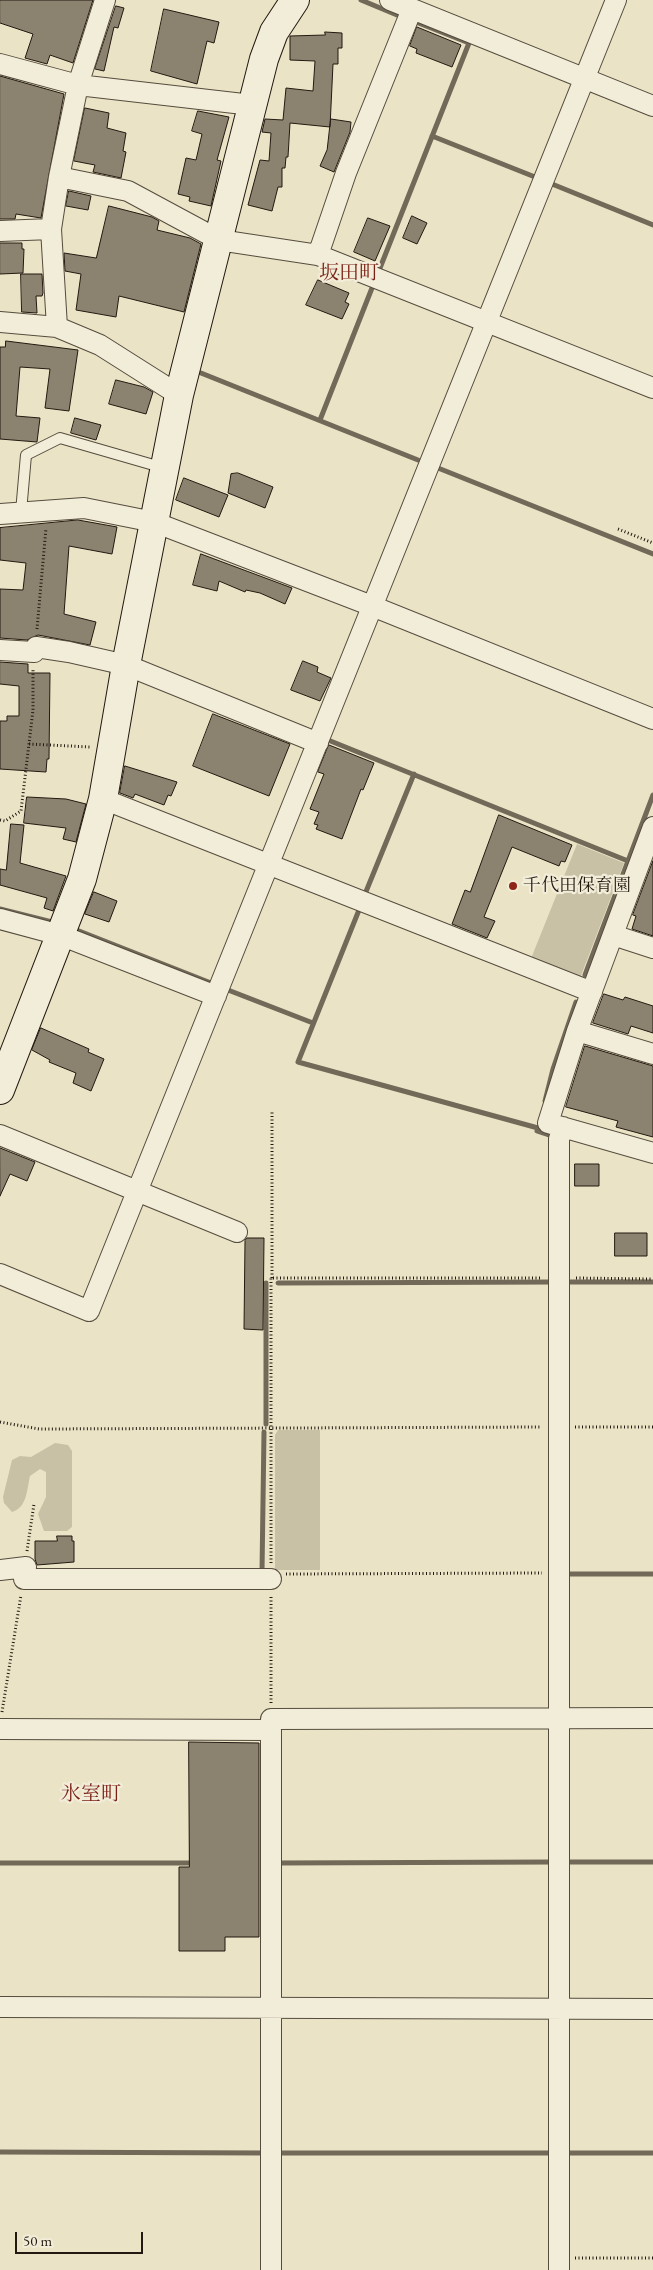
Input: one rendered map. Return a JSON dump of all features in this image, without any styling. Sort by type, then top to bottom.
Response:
[{"type":"street","points":[[57,327],[51,228],[59,177],[78,84],[104,0]]},
{"type":"street","points":[[0,1090],[82,879],[103,799],[126,666],[179,395],[264,59],[274,32],[295,0]]},
{"type":"street","points":[[390,0],[653,106]]},
{"type":"street","points":[[0,1274],[89,1311],[616,0]]},
{"type":"street","points":[[318,255],[346,173],[412,9]]},
{"type":"street","points":[[0,64],[78,84],[252,106]]},
{"type":"street","points":[[59,177],[128,191],[219,240],[318,255],[653,388]]},
{"type":"street","points":[[0,231],[51,228]]},
{"type":"street","points":[[0,322],[57,327],[100,345],[179,395]]},
{"type":"street","points":[[0,514],[84,508],[154,522],[372,606],[653,719]]},
{"type":"street","points":[[0,650],[69,652],[126,666],[318,743]]},
{"type":"street","points":[[103,799],[592,992]]},
{"type":"street","points":[[651,839],[577,1031],[548,1123],[653,1153]]},
{"type":"street","points":[[0,919],[60,935],[216,996]]},
{"type":"street","points":[[613,935],[653,948]]},
{"type":"street","points":[[577,1031],[653,1054]]},
{"type":"street","points":[[559,2264],[559,1140],[563,1127]]},
{"type":"street","points":[[0,1135],[237,1232]]},
{"type":"street","points":[[0,1570],[25,1573],[271,1576]]},
{"type":"street","points":[[271,1719],[653,1718]]},
{"type":"street","points":[[1,1724],[271,1730],[271,2270]]},
{"type":"street","points":[[0,2008],[653,2008]]},
{"type":"lane","points":[[21,512],[26,455],[60,438],[165,468]]},
{"type":"path","points":[[0,820],[5,821],[21,811],[32,710],[44,540],[49,509]]},
{"type":"path","points":[[618,529],[653,543]]},
{"type":"path","points":[[29,744],[111,749]]},
{"type":"path","points":[[271,1719],[272,1110]]},
{"type":"path","points":[[272,1278],[653,1279]]},
{"type":"path","points":[[0,1422],[39,1429],[653,1427]]},
{"type":"path","points":[[1,1724],[34,1504]]},
{"type":"path","points":[[271,1576],[558,1573]]},
{"type":"path","points":[[559,2264],[653,2258]]},
{"type":"shaded area","points":[[577,844],[624,863],[579,981],[530,961]]},
{"type":"shaded area","points":[[278,1430],[320,1430],[320,1570],[275,1570],[275,1435]]},
{"type":"shaded area","points":[[55,1443],[68,1445],[72,1451],[72,1527],[67,1531],[44,1531],[38,1514],[46,1497],[46,1472],[40,1469],[30,1476],[26,1497],[21,1507],[17,1510],[12,1512],[4,1503],[3,1497],[12,1460],[20,1456],[31,1457]]},
{"type":"building","points":[[0,0],[93,0],[73,63],[50,55],[47,64],[25,58],[33,34],[0,23]]},
{"type":"building","points":[[116,6],[124,8],[118,28],[114,27],[104,71],[95,69]]},
{"type":"building","points":[[164,9],[219,22],[214,43],[207,41],[197,84],[151,71]]},
{"type":"building","points":[[417,27],[461,45],[452,67],[416,53],[417,49],[410,46]]},
{"type":"building","points":[[325,32],[342,33],[342,48],[338,48],[338,64],[333,64],[330,127],[290,123],[288,157],[286,157],[285,168],[282,168],[282,187],[278,187],[272,211],[248,205],[260,160],[269,161],[271,133],[262,132],[265,119],[283,120],[286,88],[313,91],[315,61],[290,60],[290,36],[325,35]]},
{"type":"building","points":[[0,76],[64,94],[41,218],[16,214],[15,219],[0,219]]},
{"type":"building","points":[[85,108],[109,113],[107,128],[126,133],[123,151],[126,152],[121,178],[93,172],[95,165],[74,161]]},
{"type":"building","points":[[198,111],[229,117],[217,160],[221,161],[211,206],[189,201],[190,197],[178,194],[186,158],[196,160],[202,134],[192,131]]},
{"type":"building","points":[[331,119],[351,122],[350,132],[334,172],[320,166],[327,150]]},
{"type":"building","points":[[69,191],[91,196],[88,210],[66,206]]},
{"type":"building","points":[[109,206],[152,217],[159,221],[157,230],[190,238],[201,244],[184,312],[119,296],[116,317],[76,310],[81,274],[65,271],[64,253],[96,258]]},
{"type":"building","points":[[412,216],[427,223],[417,244],[403,238]]},
{"type":"building","points":[[368,218],[390,226],[375,261],[354,252]]},
{"type":"building","points":[[0,243],[22,243],[22,249],[24,249],[23,273],[0,274]]},
{"type":"building","points":[[21,274],[42,274],[43,293],[42,296],[36,296],[37,313],[22,312]]},
{"type":"building","points":[[318,280],[349,293],[345,302],[349,304],[342,319],[306,305]]},
{"type":"building","points":[[6,341],[78,350],[69,411],[45,408],[50,369],[20,367],[16,416],[40,418],[37,442],[0,439],[0,347],[5,347]]},
{"type":"building","points":[[116,380],[144,387],[153,392],[146,414],[109,404]]},
{"type":"building","points":[[75,418],[101,425],[96,440],[71,433]]},
{"type":"building","points":[[238,473],[273,487],[265,508],[228,493],[231,474]]},
{"type":"building","points":[[184,478],[228,495],[219,517],[176,500]]},
{"type":"building","points":[[78,520],[117,527],[112,554],[69,546],[64,614],[96,622],[90,645],[38,635],[27,640],[0,638],[0,589],[23,590],[26,563],[0,560],[0,528]]},
{"type":"building","points":[[201,554],[292,588],[285,604],[260,593],[246,590],[245,592],[219,581],[217,591],[193,585]]},
{"type":"building","points":[[303,661],[318,667],[317,672],[331,678],[320,701],[291,690]]},
{"type":"building","points":[[0,662],[28,664],[28,673],[50,673],[49,759],[47,759],[46,772],[0,769],[0,721],[7,721],[7,716],[19,716],[19,686],[0,684]]},
{"type":"building","points":[[213,714],[290,744],[269,796],[193,766]]},
{"type":"building","points":[[329,745],[374,763],[363,790],[361,789],[342,839],[316,829],[318,825],[314,824],[319,812],[310,809],[324,774],[318,772]]},
{"type":"building","points":[[125,766],[177,782],[171,796],[168,795],[164,805],[135,794],[133,798],[120,793]]},
{"type":"building","points":[[27,797],[66,799],[86,804],[76,842],[63,839],[66,828],[24,823]]},
{"type":"building","points":[[499,815],[572,845],[565,862],[561,861],[559,866],[512,847],[484,917],[495,921],[487,938],[452,924],[465,890],[470,892]]},
{"type":"building","points":[[11,824],[24,825],[20,863],[66,876],[53,911],[44,908],[47,898],[0,885],[0,869],[6,870]]},
{"type":"building","points":[[653,861],[653,936],[632,929],[636,916],[633,915]]},
{"type":"building","points":[[94,892],[117,901],[109,922],[85,914]]},
{"type":"building","points":[[604,994],[623,1000],[625,997],[653,1006],[653,1033],[631,1026],[628,1034],[593,1023]]},
{"type":"building","points":[[41,1028],[89,1049],[88,1052],[104,1059],[91,1091],[73,1083],[76,1073],[49,1062],[50,1060],[32,1050]]},
{"type":"building","points":[[585,1046],[653,1066],[653,1137],[616,1127],[618,1121],[566,1107]]},
{"type":"building","points":[[0,1148],[35,1162],[27,1181],[10,1174],[0,1196]]},
{"type":"building","points":[[575,1164],[599,1164],[599,1186],[575,1186]]},
{"type":"building","points":[[615,1233],[647,1233],[647,1256],[615,1256]]},
{"type":"building","points":[[247,1238],[264,1238],[263,1330],[244,1329],[245,1241]]},
{"type":"building","points":[[57,1536],[72,1536],[72,1541],[74,1541],[74,1562],[37,1565],[35,1541],[57,1541]]},
{"type":"building","points":[[189,1742],[259,1743],[259,1937],[225,1937],[225,1951],[179,1951],[179,1867],[189,1867]]},
{"type":"waterway","points":[[361,0],[397,15]]},
{"type":"waterway","points":[[380,268],[469,43],[416,22]]},
{"type":"waterway","points":[[432,136],[535,177]]},
{"type":"waterway","points":[[552,184],[653,225]]},
{"type":"waterway","points":[[320,420],[372,288]]},
{"type":"waterway","points":[[201,373],[418,460]]},
{"type":"waterway","points":[[438,468],[653,554]]},
{"type":"waterway","points":[[328,740],[628,861]]},
{"type":"waterway","points":[[365,894],[414,774]]},
{"type":"waterway","points":[[585,975],[653,795]]},
{"type":"waterway","points":[[0,909],[52,922]]},
{"type":"waterway","points":[[359,910],[298,1062],[538,1128],[537,1131],[555,1137]]},
{"type":"waterway","points":[[74,929],[211,983]]},
{"type":"waterway","points":[[228,990],[313,1023]]},
{"type":"waterway","points":[[545,1101],[553,1069],[576,1002]]},
{"type":"waterway","points":[[278,1283],[554,1282]]},
{"type":"waterway","points":[[569,1282],[653,1282]]},
{"type":"waterway","points":[[266,1283],[266,1424]]},
{"type":"waterway","points":[[262,1572],[264,1432]]},
{"type":"waterway","points":[[564,1574],[653,1574]]},
{"type":"waterway","points":[[277,1863],[554,1862]]},
{"type":"waterway","points":[[566,1862],[653,1862]]},
{"type":"waterway","points":[[0,1863],[194,1863]]},
{"type":"waterway","points":[[0,2152],[264,2153]]},
{"type":"waterway","points":[[276,2153],[554,2153]]},
{"type":"waterway","points":[[565,2153],[653,2153]]},
{"type":"place","name":"千代田保育園","points":[[513,886]]},
{"type":"district","name":"坂田町","points":[[349,274]]},
{"type":"district","name":"氷室町","points":[[91,1795]]}]
